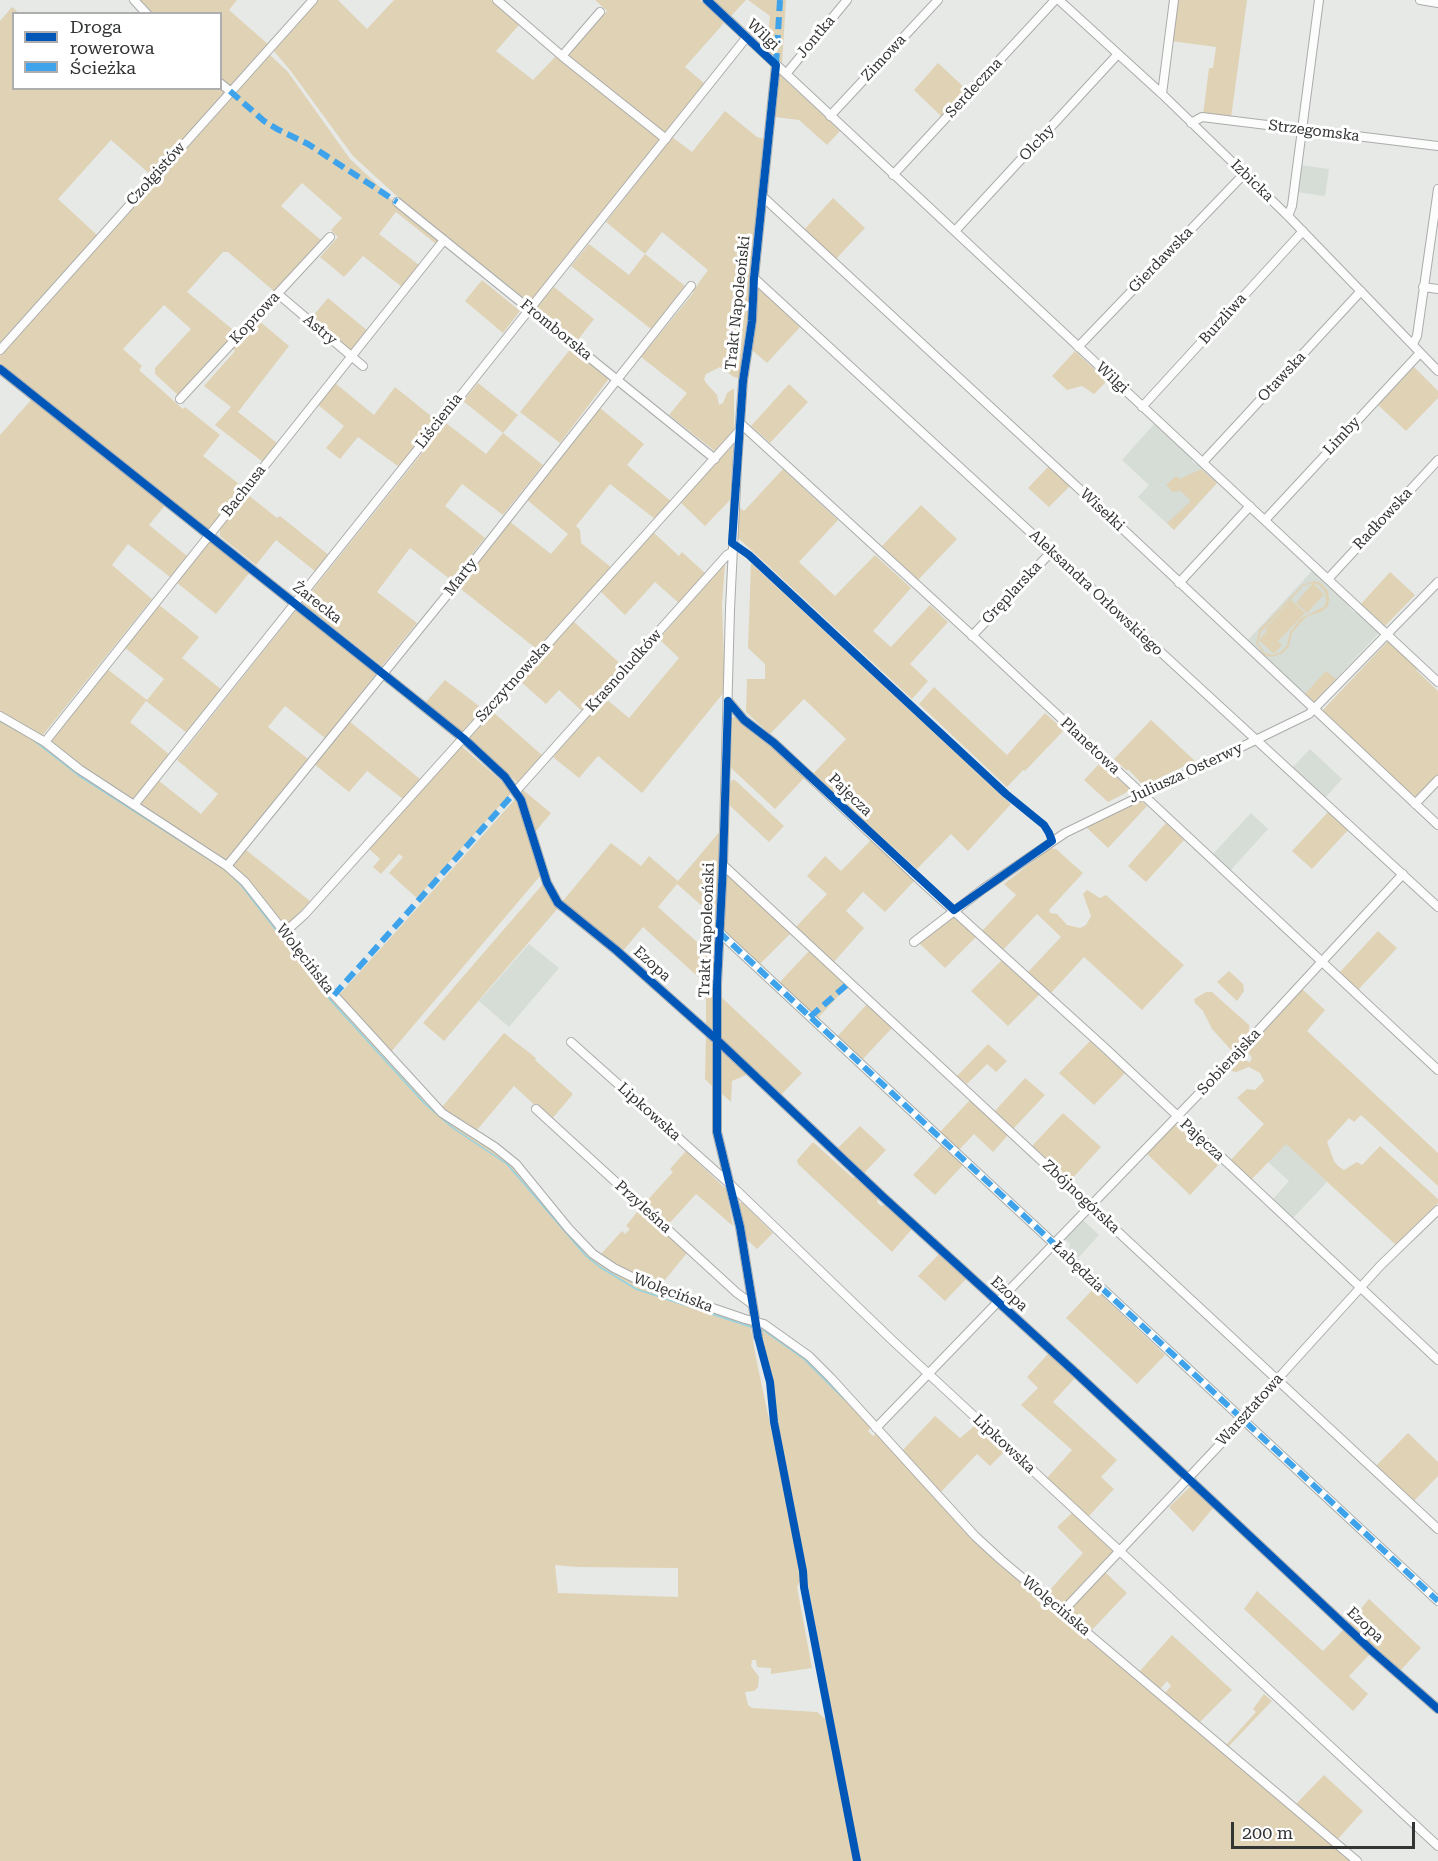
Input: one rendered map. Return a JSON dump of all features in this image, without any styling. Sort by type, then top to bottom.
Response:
[{"type":"street","points":[[134,0],[145,12]]},
{"type":"street","name":"Czołgistów","points":[[0,350],[313,0]]},
{"type":"street","points":[[497,0],[562,56],[666,139]]},
{"type":"street","name":"Wilgi","points":[[707,0],[1438,682]]},
{"type":"street","name":"Jontka","points":[[786,74],[847,0]]},
{"type":"street","name":"Zimowa","points":[[830,116],[938,0]]},
{"type":"street","name":"Izbicka","points":[[1057,0],[1162,94],[1288,216],[1438,371]]},
{"type":"street","name":"Serdeczna","points":[[893,175],[1057,0]]},
{"type":"street","points":[[1162,94],[1174,0]]},
{"type":"street","points":[[1288,216],[1292,206],[1319,0]]},
{"type":"street","points":[[1420,0],[1438,3]]},
{"type":"street","points":[[562,56],[600,12]]},
{"type":"street","name":"Liścienia","points":[[134,805],[746,38]]},
{"type":"street","name":"Olchy","points":[[955,231],[1118,54]]},
{"type":"street","name":"Trakt Napoleoński","points":[[758,1337],[740,1227],[717,1132],[717,984],[723,865],[732,552],[740,423],[776,65]]},
{"type":"street","points":[[222,85],[230,91]]},
{"type":"street","name":"Strzegomska","points":[[1191,123],[1202,117],[1438,146]]},
{"type":"street","name":"Gierdawska","points":[[1078,347],[1244,174]]},
{"type":"street","points":[[1413,345],[1417,336],[1438,189]]},
{"type":"street","name":"Wisełki","points":[[763,197],[1438,825]]},
{"type":"street","name":"Fromborska","points":[[397,202],[716,459]]},
{"type":"street","name":"Burzliwa","points":[[1142,407],[1303,231]]},
{"type":"street","name":"Koprowa","points":[[180,399],[330,237]]},
{"type":"street","name":"Bachusa","points":[[45,742],[444,240]]},
{"type":"street","name":"Aleksandra Orłowskiego","points":[[754,278],[1438,907]]},
{"type":"street","name":"Marty","points":[[227,866],[451,590],[691,286]]},
{"type":"street","points":[[1423,287],[1438,289]]},
{"type":"street","name":"Otawska","points":[[1203,462],[1361,291]]},
{"type":"street","name":"Astry","points":[[278,294],[363,366]]},
{"type":"street","name":"Limby","points":[[1265,520],[1420,353]]},
{"type":"street","name":"Żarecka","points":[[0,369],[463,738],[505,777],[516,791],[547,883],[558,903]]},
{"type":"street","name":"Planetowa","points":[[740,423],[1438,1070]]},
{"type":"street","name":"Szczytnowska","points":[[285,932],[305,914],[740,432]]},
{"type":"street","name":"Radłowska","points":[[1328,579],[1438,460]]},
{"type":"street","points":[[1179,583],[1250,506]]},
{"type":"street","name":"Gręplarska","points":[[972,636],[1052,551]]},
{"type":"street","name":"Krasnoludków","points":[[516,791],[732,552]]},
{"type":"street","name":"Juliusza Osterwy","points":[[914,942],[954,910],[1065,833],[1301,719],[1314,709],[1438,582]]},
{"type":"street","name":"Pajęcza","points":[[728,701],[744,720],[774,743],[1438,1360]]},
{"type":"street","name":"Wolęcińska","points":[[0,716],[45,742],[79,770],[227,866],[245,882],[334,995],[442,1113],[495,1147],[516,1164],[569,1229],[593,1254],[654,1288],[720,1312],[771,1327],[822,1368],[975,1536],[1357,1861]]},
{"type":"street","points":[[1415,804],[1438,780]]},
{"type":"street","name":"Zbójnogórska","points":[[723,865],[1438,1529]]},
{"type":"street","name":"Sobierajska","points":[[876,1428],[1177,1117],[1323,962],[1402,874]]},
{"type":"street","name":"Ezopa","points":[[558,903],[616,950],[718,1041],[1363,1642],[1438,1709]]},
{"type":"street","name":"Łabędzia","points":[[719,932],[1438,1601]]},
{"type":"street","name":"Lipkowska","points":[[571,1042],[730,1185],[928,1374],[1438,1846]]},
{"type":"street","name":"Przyleśna","points":[[536,1109],[737,1293],[752,1304]]},
{"type":"street","name":"Warsztatowa","points":[[1063,1611],[1243,1420],[1361,1287],[1438,1210]]},
{"type":"shaded area","points":[[136,0],[237,0],[229,10],[269,45],[229,89],[222,82],[222,12],[148,12]]},
{"type":"shaded area","points":[[318,0],[338,0],[367,29],[394,0],[491,0],[519,25],[496,51],[533,80],[556,56],[660,139],[530,303],[400,199],[353,156],[273,50]]},
{"type":"shaded area","points":[[595,0],[700,0],[724,23],[685,67],[704,83],[665,133],[567,54],[607,11]]},
{"type":"shaded area","points":[[712,0],[746,0],[730,17]]},
{"type":"shaded area","points":[[748,0],[786,0],[782,64],[766,52],[770,16]]},
{"type":"shaded area","points":[[1176,0],[1247,0],[1231,118],[1203,115],[1209,68],[1213,68],[1216,47],[1171,41]]},
{"type":"shaded area","points":[[12,7],[18,12],[12,12],[12,90],[222,90],[222,87],[226,91],[151,175],[111,140],[58,199],[97,235],[0,343],[0,21]]},
{"type":"shaded area","points":[[270,55],[288,72],[350,159],[381,188],[380,190],[440,240],[436,244],[396,212],[379,234],[419,265],[402,287],[363,256],[344,277],[320,257],[338,237],[331,230],[342,218],[302,183],[281,206],[322,241],[275,292],[228,252],[223,252],[187,292],[237,333],[179,396],[155,374],[155,368],[191,329],[164,305],[123,349],[142,366],[139,370],[183,409],[185,407],[220,435],[203,456],[243,487],[209,530],[0,365],[0,356]]},
{"type":"shaded area","points":[[938,63],[967,90],[942,117],[914,90]]},
{"type":"shaded area","points":[[780,75],[840,131],[827,145],[799,120],[775,117]]},
{"type":"shaded area","points":[[725,111],[757,137],[764,139],[761,195],[751,281],[800,327],[767,363],[752,350],[754,323],[742,379],[734,377],[720,367],[706,374],[704,379],[717,395],[719,405],[723,403],[727,393],[734,388],[734,431],[716,452],[669,415],[687,393],[641,357],[694,292],[708,270],[662,232],[645,254],[606,222],[672,137],[692,152]]},
{"type":"shaded area","points":[[1299,165],[1329,169],[1325,196],[1296,192]]},
{"type":"shaded area","points":[[833,198],[865,228],[835,260],[803,231]]},
{"type":"shaded area","points":[[589,244],[629,275],[645,254],[685,286],[651,329],[571,266]]},
{"type":"shaded area","points":[[482,280],[520,311],[503,333],[465,301]]},
{"type":"shaded area","points":[[554,287],[594,319],[577,341],[536,308]]},
{"type":"shaded area","points":[[328,298],[368,331],[352,351],[312,317]]},
{"type":"shaded area","points":[[258,320],[289,346],[238,412],[277,443],[263,462],[215,425],[231,407],[204,386],[235,351],[231,347]]},
{"type":"shaded area","points":[[572,347],[610,377],[560,443],[520,412]]},
{"type":"shaded area","points":[[1075,351],[1107,381],[1094,394],[1082,386],[1067,390],[1052,376]]},
{"type":"shaded area","points":[[1414,367],[1438,391],[1438,398],[1406,431],[1378,405]]},
{"type":"shaded area","points":[[335,383],[374,415],[395,387],[436,420],[399,467],[358,437],[340,459],[326,448],[344,426],[318,405]]},
{"type":"shaded area","points":[[478,383],[518,415],[503,433],[463,401]]},
{"type":"shaded area","points":[[789,384],[808,402],[770,443],[751,426]]},
{"type":"shaded area","points":[[31,400],[166,504],[149,525],[187,556],[170,577],[128,544],[112,565],[152,599],[42,736],[0,714],[0,435]]},
{"type":"shaded area","points":[[600,408],[644,444],[627,465],[672,502],[655,519],[610,484],[576,526],[580,530],[581,543],[612,568],[538,650],[457,586],[509,521],[551,554],[568,534],[526,499]]},
{"type":"shaded area","points":[[446,423],[486,454],[503,433],[543,465],[503,515],[462,484],[445,506],[485,538],[451,580],[410,548],[377,592],[417,623],[382,666],[302,603]]},
{"type":"shaded area","points":[[1155,423],[1192,458],[1195,464],[1198,463],[1218,482],[1174,530],[1138,497],[1149,485],[1122,460]]},
{"type":"shaded area","points":[[733,445],[730,500],[705,526],[680,502]]},
{"type":"shaded area","points":[[1049,466],[1070,486],[1049,507],[1028,488]]},
{"type":"shaded area","points":[[783,469],[838,520],[799,562],[835,596],[875,555],[911,588],[873,631],[891,647],[930,605],[948,622],[910,664],[928,681],[912,699],[736,536],[738,506],[744,511]]},
{"type":"shaded area","points":[[1201,469],[1217,483],[1174,530],[1167,523],[1191,501],[1181,491],[1173,492],[1166,485],[1176,476],[1180,479]]},
{"type":"shaded area","points":[[247,494],[277,518],[280,516],[330,556],[316,572],[276,540],[256,565],[220,536],[220,529]]},
{"type":"shaded area","points":[[921,505],[957,539],[918,580],[882,546]]},
{"type":"shaded area","points":[[653,532],[679,556],[682,552],[706,574],[680,604],[655,582],[625,615],[600,591]]},
{"type":"shaded area","points":[[210,540],[250,572],[216,614],[176,582]]},
{"type":"shaded area","points":[[725,563],[722,604],[725,691],[642,793],[598,756],[579,778],[553,757],[605,698],[629,718],[679,658],[659,639]]},
{"type":"shaded area","points":[[751,563],[1011,804],[968,851],[951,834],[917,869],[813,774],[846,739],[804,699],[770,734],[746,712],[747,679],[765,679],[765,664],[748,648]]},
{"type":"shaded area","points":[[1313,570],[1350,605],[1349,607],[1354,612],[1358,612],[1380,632],[1312,704],[1246,642]]},
{"type":"shaded area","points":[[1390,572],[1415,595],[1385,626],[1361,604]]},
{"type":"shaded area","points":[[1314,581],[1321,583],[1328,591],[1328,606],[1321,612],[1303,620],[1292,633],[1289,646],[1282,654],[1271,657],[1264,655],[1256,643],[1259,630],[1302,585]],"holes":[[[1313,583],[1296,603],[1307,613],[1324,594],[1314,584],[1319,585],[1325,592],[1324,607],[1301,618],[1290,632],[1287,645],[1281,652],[1272,655],[1265,653],[1258,643],[1261,632],[1303,586]]]},
{"type":"shaded area","points":[[1291,600],[1305,613],[1278,641],[1282,645],[1274,654],[1259,640],[1267,631],[1265,629]]},
{"type":"shaded area","points":[[158,604],[199,637],[182,658],[222,690],[187,733],[146,701],[130,722],[170,755],[132,803],[48,741],[106,668],[147,700],[164,679],[124,647]]},
{"type":"shaded area","points":[[296,610],[377,673],[325,738],[285,706],[268,727],[308,759],[226,861],[139,806],[159,781],[201,814],[218,794],[177,760]]},
{"type":"shaded area","points":[[573,621],[624,667],[583,712],[559,690],[546,704],[520,681]]},
{"type":"shaded area","points":[[1388,641],[1438,691],[1438,775],[1415,799],[1321,712]]},
{"type":"shaded area","points":[[1326,671],[1336,679],[1312,704],[1303,696]]},
{"type":"shaded area","points":[[445,680],[483,709],[462,732],[425,703]]},
{"type":"shaded area","points":[[934,687],[1007,755],[1045,713],[1064,730],[1007,787],[919,704]]},
{"type":"shaded area","points":[[492,711],[544,757],[519,784],[468,737]]},
{"type":"shaded area","points":[[738,717],[750,725],[805,777],[775,809],[730,767],[731,719]]},
{"type":"shaded area","points":[[0,719],[33,736],[231,870],[439,1113],[503,1155],[598,1261],[642,1287],[752,1323],[751,1330],[757,1363],[793,1532],[801,1580],[797,1587],[812,1668],[771,1674],[771,1668],[757,1667],[756,1660],[752,1660],[751,1666],[759,1677],[758,1687],[754,1691],[745,1692],[748,1705],[752,1708],[817,1712],[828,1721],[853,1861],[0,1861]],"holes":[[[555,1565],[678,1568],[678,1597],[558,1593]]]},
{"type":"shaded area","points":[[1151,720],[1195,761],[1147,784],[1141,783],[1114,759]]},
{"type":"shaded area","points":[[349,721],[420,779],[403,799],[367,771],[349,792],[314,764]]},
{"type":"shaded area","points":[[460,745],[513,791],[417,898],[389,873],[403,857],[399,854],[381,874],[373,867],[380,859],[368,848]]},
{"type":"shaded area","points":[[1310,749],[1342,779],[1325,798],[1292,768]]},
{"type":"shaded area","points":[[1100,763],[1131,790],[1108,802],[1084,780]]},
{"type":"shaded area","points":[[735,780],[784,826],[769,842],[727,803],[729,784]]},
{"type":"shaded area","points":[[523,790],[551,813],[535,832],[520,793]]},
{"type":"shaded area","points":[[518,796],[540,876],[391,1052],[339,995]]},
{"type":"shaded area","points":[[1141,800],[1147,806],[1108,848],[1085,826]]},
{"type":"shaded area","points":[[1328,812],[1348,830],[1312,869],[1292,851]]},
{"type":"shaded area","points":[[1251,813],[1268,829],[1230,871],[1212,855]]},
{"type":"shaded area","points":[[1166,823],[1184,840],[1146,882],[1128,866]]},
{"type":"shaded area","points":[[721,830],[717,919],[677,884],[658,907],[715,958],[712,1032],[706,1026],[706,984],[643,927],[622,952],[562,902],[611,843],[641,866],[649,856],[678,881]]},
{"type":"shaded area","points":[[872,839],[916,879],[885,912],[863,892],[846,911],[864,928],[833,963],[795,928],[827,894],[807,876],[825,856],[841,871]]},
{"type":"shaded area","points":[[1050,848],[1056,849],[1083,873],[1049,910],[1050,913],[1057,914],[1067,925],[1080,928],[1086,925],[1091,916],[1083,894],[1087,890],[1100,898],[1106,895],[1184,965],[1142,1010],[1084,957],[1051,993],[1045,989],[1028,972],[1061,937],[1037,914],[1003,950],[982,931],[1016,895],[1004,884]]},
{"type":"shaded area","points":[[246,850],[310,901],[288,925],[283,926],[232,866]]},
{"type":"shaded area","points":[[724,871],[791,933],[759,965],[722,931]]},
{"type":"shaded area","points":[[543,884],[558,908],[444,1041],[423,1023]]},
{"type":"shaded area","points":[[953,914],[977,936],[945,968],[918,942]]},
{"type":"shaded area","points":[[1378,931],[1397,948],[1358,990],[1340,972]]},
{"type":"shaded area","points":[[529,944],[559,968],[509,1027],[479,1001]]},
{"type":"shaded area","points":[[810,950],[848,986],[816,1020],[778,984]]},
{"type":"shaded area","points":[[1002,960],[1040,994],[1008,1026],[971,991]]},
{"type":"shaded area","points":[[1229,971],[1243,984],[1244,991],[1237,1001],[1217,982]]},
{"type":"shaded area","points":[[1302,989],[1325,1010],[1307,1031],[1438,1153],[1438,1186],[1361,1115],[1354,1122],[1349,1118],[1327,1142],[1334,1161],[1344,1170],[1357,1162],[1362,1165],[1380,1146],[1438,1199],[1438,1203],[1397,1246],[1286,1144],[1251,1180],[1230,1161],[1264,1124],[1237,1098],[1247,1089],[1255,1090],[1264,1081],[1260,1073],[1249,1067],[1236,1072],[1226,1070],[1238,1057],[1250,1062],[1252,1058],[1246,1049]]},
{"type":"shaded area","points":[[1206,992],[1212,992],[1249,1025],[1249,1033],[1232,1051],[1212,1029],[1203,1011],[1195,1003],[1194,999]]},
{"type":"shaded area","points":[[719,995],[802,1073],[781,1095],[721,1039]]},
{"type":"shaded area","points":[[867,1004],[893,1027],[861,1061],[836,1038]]},
{"type":"shaded area","points":[[504,1033],[536,1058],[535,1060],[573,1094],[551,1120],[514,1086],[477,1130],[442,1107]]},
{"type":"shaded area","points":[[706,1035],[712,1041],[712,1086],[705,1079]]},
{"type":"shaded area","points":[[1090,1041],[1125,1073],[1094,1105],[1059,1073]]},
{"type":"shaded area","points":[[988,1044],[1007,1061],[996,1072],[987,1064],[967,1084],[957,1076]]},
{"type":"shaded area","points":[[721,1049],[748,1074],[732,1081],[731,1102],[721,1093]]},
{"type":"shaded area","points":[[1025,1078],[1045,1095],[1013,1129],[994,1112]]},
{"type":"shaded area","points":[[970,1100],[1009,1134],[993,1152],[974,1134],[958,1151],[939,1133]]},
{"type":"shaded area","points":[[1063,1113],[1101,1147],[1069,1182],[1032,1146]]},
{"type":"shaded area","points":[[1178,1122],[1221,1162],[1190,1195],[1147,1154]]},
{"type":"shaded area","points":[[860,1126],[886,1150],[864,1173],[838,1148]]},
{"type":"shaded area","points":[[813,1142],[853,1178],[855,1176],[878,1198],[877,1202],[881,1206],[885,1204],[912,1229],[892,1252],[798,1164],[797,1160]]},
{"type":"shaded area","points":[[1286,1143],[1327,1182],[1293,1218],[1273,1199],[1289,1181],[1268,1162]]},
{"type":"shaded area","points":[[941,1145],[963,1165],[935,1195],[913,1175]]},
{"type":"shaded area","points":[[686,1151],[726,1189],[733,1226],[696,1194],[667,1226],[644,1204],[673,1172],[670,1169]]},
{"type":"shaded area","points":[[742,1202],[773,1233],[757,1249],[745,1238],[739,1204]]},
{"type":"shaded area","points":[[640,1208],[687,1253],[660,1286],[644,1281],[601,1254],[622,1231],[625,1234],[630,1229],[626,1226]]},
{"type":"shaded area","points":[[1082,1219],[1099,1235],[1078,1258],[1069,1250],[1070,1244],[1064,1238]]},
{"type":"shaded area","points":[[940,1253],[967,1278],[945,1301],[918,1276]]},
{"type":"shaded area","points":[[1094,1288],[1165,1355],[1137,1384],[1066,1318]]},
{"type":"shaded area","points":[[760,1325],[769,1328],[820,1369],[871,1427],[868,1431],[873,1436],[877,1433],[952,1512],[1148,1689],[1355,1861],[859,1861]]},
{"type":"shaded area","points":[[1049,1353],[1075,1378],[1053,1402],[1117,1460],[1101,1477],[1114,1489],[1088,1517],[1047,1478],[1072,1450],[1021,1405],[1038,1388],[1027,1377]]},
{"type":"shaded area","points":[[935,1416],[960,1438],[977,1424],[1005,1451],[990,1466],[977,1454],[940,1493],[901,1452]]},
{"type":"shaded area","points":[[1408,1433],[1438,1462],[1438,1476],[1414,1501],[1376,1466]]},
{"type":"shaded area","points":[[1191,1486],[1214,1507],[1193,1532],[1169,1507]]},
{"type":"shaded area","points":[[1072,1513],[1114,1552],[1062,1606],[1047,1593],[1083,1553],[1057,1527]]},
{"type":"shaded area","points":[[1104,1571],[1127,1593],[1092,1630],[1069,1610]]},
{"type":"shaded area","points":[[1257,1591],[1323,1651],[1344,1629],[1371,1653],[1349,1676],[1368,1694],[1353,1711],[1244,1609]]},
{"type":"shaded area","points":[[1369,1599],[1421,1648],[1400,1671],[1349,1623]]},
{"type":"shaded area","points":[[1172,1635],[1232,1690],[1199,1723],[1165,1693],[1171,1686],[1167,1681],[1160,1689],[1139,1672]]},
{"type":"shaded area","points":[[1264,1694],[1272,1701],[1228,1747],[1226,1745],[1256,1712],[1253,1709]]},
{"type":"shaded area","points":[[1324,1775],[1363,1811],[1337,1840],[1296,1804]]},
{"type":"waterway","points":[[0,721],[20,732]]},
{"type":"waterway","points":[[32,739],[78,775],[212,861]]},
{"type":"waterway","points":[[228,872],[241,885],[332,1002],[425,1104],[453,1128],[507,1164],[586,1256],[636,1289],[751,1327]]},
{"type":"waterway","points":[[763,1330],[804,1359],[845,1400]]},
{"type":"marked path","points":[[776,65],[780,0]]},
{"type":"marked path","points":[[230,91],[264,121],[308,144],[397,202]]},
{"type":"marked path","points":[[334,995],[516,791]]},
{"type":"marked path","points":[[719,932],[1438,1601]]},
{"type":"marked path","points":[[810,1017],[850,982]]},
{"type":"cycle path","points":[[707,0],[776,65],[754,278],[752,321],[743,381],[732,543],[749,555],[1006,794],[1044,825],[1052,841],[954,910],[774,743],[744,720],[728,701]]},
{"type":"cycle path","points":[[0,369],[463,738],[505,777],[521,800],[547,883],[558,903],[616,950],[718,1041],[1371,1650],[1438,1709]]},
{"type":"cycle path","points":[[728,701],[717,985],[717,1132],[740,1227],[758,1337],[770,1382],[774,1422],[857,1861]]}]
